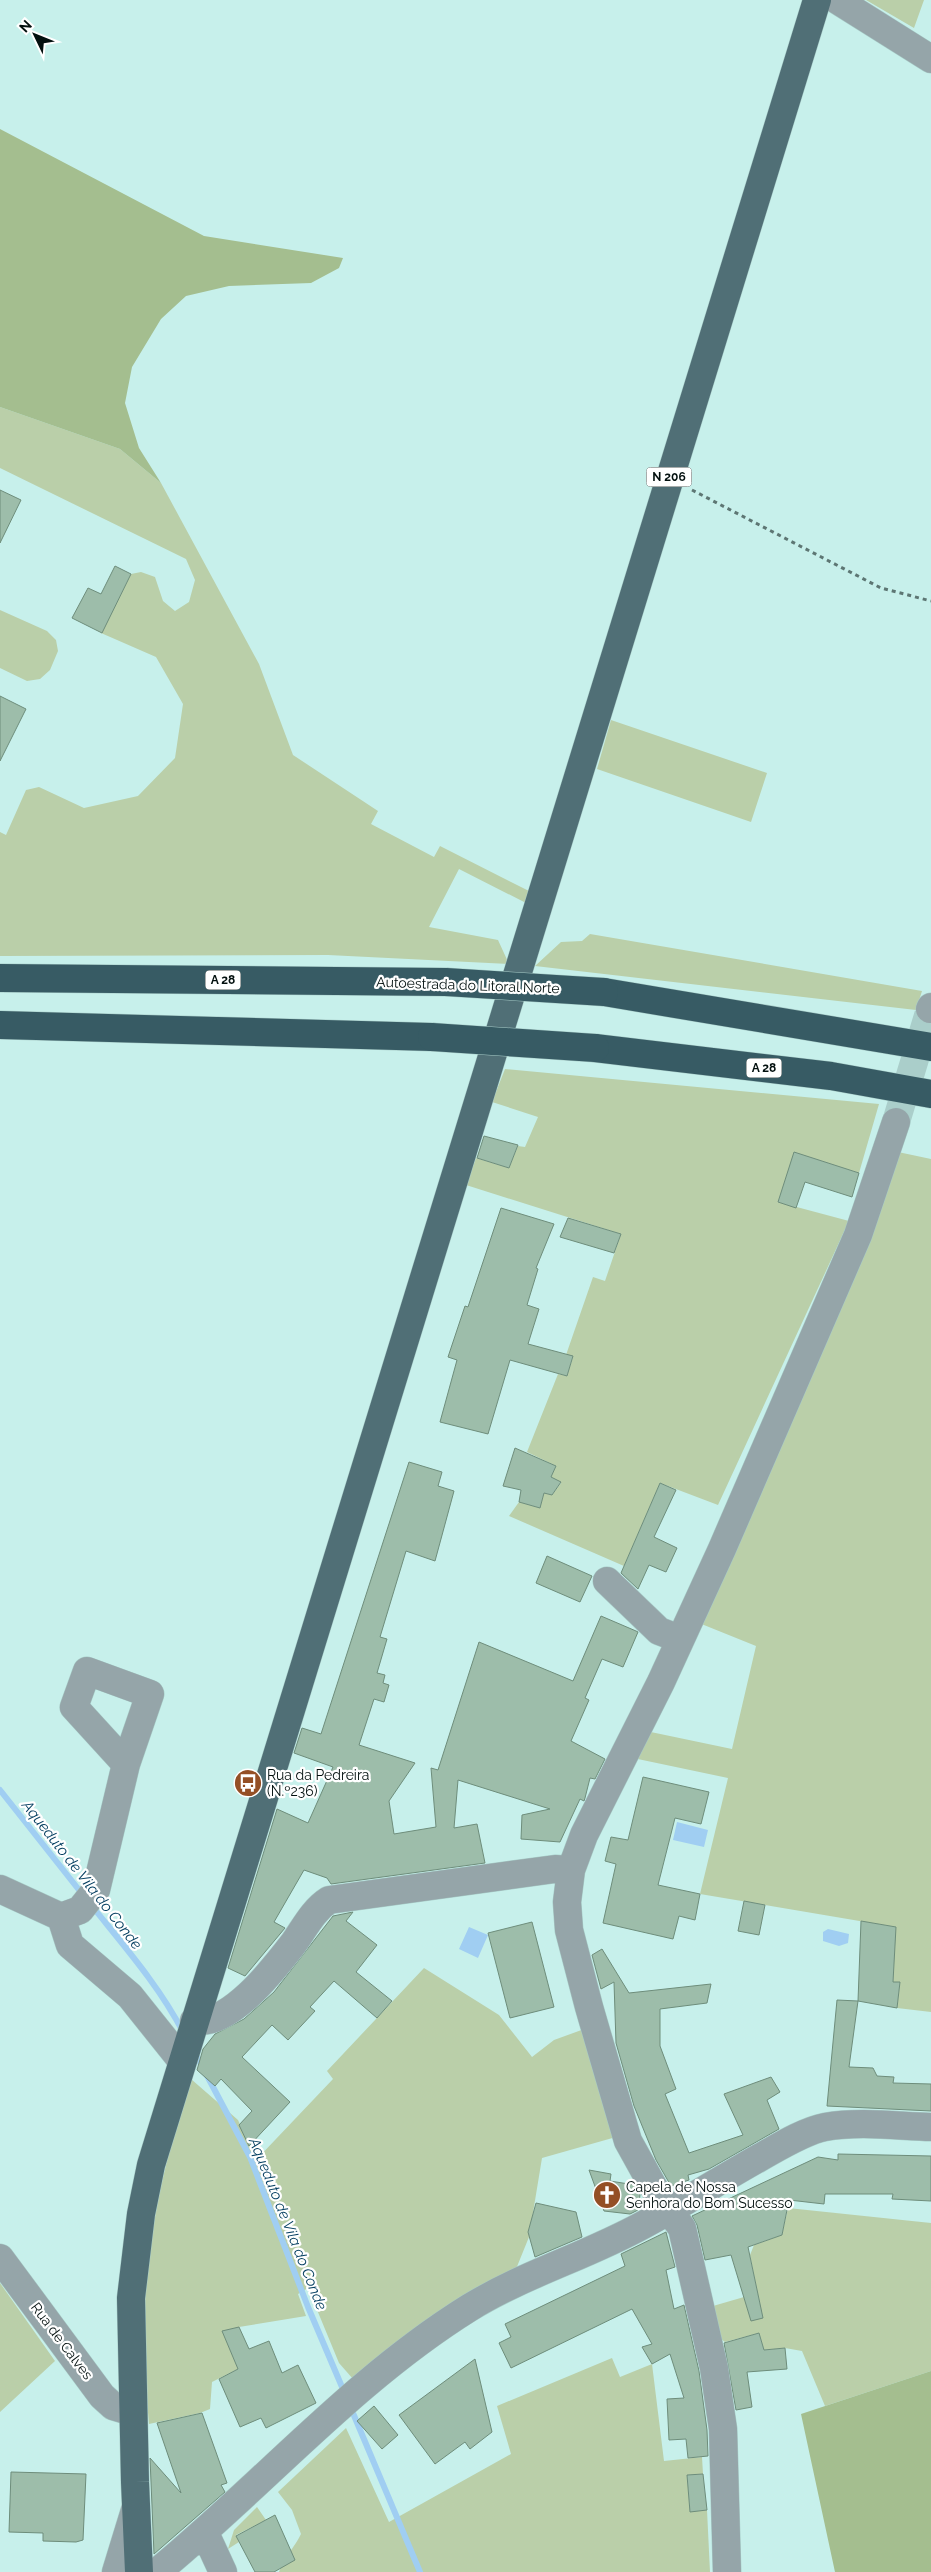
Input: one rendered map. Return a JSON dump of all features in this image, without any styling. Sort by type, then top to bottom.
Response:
[{"type":"highway","name":"Autoestrada do Litoral Norte","points":[[0,978],[446,982],[604,992],[931,1047]]},
{"type":"highway","name":"A 28","points":[[0,1025],[432,1036],[595,1048],[831,1076],[931,1094]]},
{"type":"main road","name":"N 206","points":[[194,2021],[344,1543],[817,0]]},
{"type":"main road","points":[[140,2572],[133,2412],[132,2298],[141,2214],[151,2165],[194,2021]]},
{"type":"street","points":[[837,0],[931,59]]},
{"type":"street","points":[[727,2572],[723,2429],[714,2368],[682,2228],[668,2210],[628,2141],[569,1930],[567,1902],[571,1870],[584,1835],[680,1639],[858,1235],[896,1122]]},
{"type":"street","points":[[607,1581],[659,1632],[680,1639]]},
{"type":"street","points":[[0,1889],[61,1917],[80,1910],[96,1890],[126,1764]]},
{"type":"street","points":[[194,2021],[214,2020],[242,1999],[279,1961],[319,1907],[329,1900],[555,1869],[571,1870]]},
{"type":"street","points":[[61,1917],[70,1945],[130,1996],[182,2060]]},
{"type":"street","points":[[157,2572],[205,2532],[340,2405],[436,2331],[492,2295],[625,2235],[781,2145],[824,2127],[874,2125],[931,2127]]},
{"type":"street","name":"Rua de Calves","points":[[0,2258],[102,2396],[113,2406],[133,2412]]},
{"type":"street","points":[[116,2572],[136,2506]]},
{"type":"street","points":[[205,2532],[223,2572]]},
{"type":"path","points":[[668,482],[690,489],[881,588],[909,593],[931,601]]},
{"type":"green space","points":[[866,0],[924,0],[914,28]]},
{"type":"green space","points":[[0,129],[204,236],[343,258],[339,268],[311,283],[229,286],[186,296],[161,319],[132,367],[125,403],[139,448],[161,483],[120,449],[0,407]]},
{"type":"green space","points":[[0,407],[120,449],[161,483],[259,664],[293,755],[378,811],[371,824],[434,857],[440,846],[529,891],[526,903],[459,869],[429,927],[498,940],[509,964],[328,955],[0,956],[0,832],[6,835],[26,790],[39,787],[84,808],[138,796],[175,758],[183,704],[156,657],[101,633],[131,574],[141,572],[155,577],[163,601],[175,611],[189,602],[195,580],[186,559],[0,468]]},
{"type":"green space","points":[[0,610],[47,631],[56,640],[58,651],[50,670],[40,679],[27,681],[0,668]]},
{"type":"green space","points":[[611,720],[767,773],[751,822],[597,769]]},
{"type":"green space","points":[[590,934],[922,991],[916,1010],[535,966],[561,942],[582,941]]},
{"type":"green space","points":[[505,1069],[879,1104],[859,1173],[795,1153],[778,1202],[849,1221],[718,1505],[660,1483],[624,1566],[509,1516],[519,1502],[540,1508],[544,1493],[552,1495],[561,1483],[551,1477],[556,1466],[527,1452],[558,1374],[567,1376],[573,1357],[566,1355],[593,1277],[605,1281],[621,1234],[466,1185],[476,1158],[509,1168],[518,1146],[525,1147],[538,1117],[492,1102]]},
{"type":"green space","points":[[898,1152],[931,1159],[931,2012],[897,2008],[900,1983],[893,1982],[895,1927],[700,1894],[728,1778],[633,1758],[646,1731],[732,1749],[756,1646],[694,1621]]},
{"type":"green space","points":[[424,1968],[499,2015],[532,2057],[554,2040],[587,2028],[616,2137],[542,2158],[529,2237],[514,2274],[353,2379],[339,2363],[308,2288],[298,2294],[306,2316],[239,2327],[238,2369],[212,2382],[210,2409],[149,2424],[145,2371],[144,2317],[149,2256],[165,2167],[191,2079],[238,2120],[256,2160],[333,2079],[327,2071]]},
{"type":"green space","points":[[788,2208],[931,2223],[931,2371],[825,2406],[802,2351],[785,2348],[764,2350],[759,2333],[725,2342],[721,2339],[713,2306],[744,2297],[748,2308],[760,2305],[750,2255],[754,2245],[782,2235]]},
{"type":"green space","points":[[0,2283],[55,2361],[0,2412]]},
{"type":"green space","points":[[612,2358],[620,2377],[652,2364],[664,2461],[702,2457],[703,2474],[687,2475],[690,2511],[707,2510],[710,2572],[279,2572],[301,2534],[292,2510],[278,2492],[346,2428],[389,2522],[511,2454],[497,2406]]},
{"type":"green space","points":[[931,2371],[931,2572],[835,2572],[801,2414]]},
{"type":"green space","points":[[257,2507],[266,2520],[236,2535],[239,2542],[228,2549],[234,2530]]},
{"type":"water","points":[[677,1822],[708,1830],[704,1847],[673,1840]]},
{"type":"water","points":[[469,1927],[488,1935],[478,1958],[459,1949]]},
{"type":"water","points":[[828,1929],[849,1934],[848,1943],[839,1946],[823,1941],[823,1932]]},
{"type":"building","points":[[0,490],[21,500],[0,543]]},
{"type":"building","points":[[115,566],[131,574],[102,633],[72,618],[88,588],[101,594]]},
{"type":"building","points":[[0,696],[26,709],[0,761]]},
{"type":"building","points":[[484,1136],[518,1145],[509,1168],[477,1158]]},
{"type":"building","points":[[794,1152],[859,1173],[852,1197],[805,1182],[796,1208],[778,1202]]},
{"type":"building","points":[[501,1208],[554,1224],[536,1268],[538,1269],[527,1305],[539,1309],[528,1344],[573,1356],[567,1376],[510,1360],[488,1434],[440,1422],[457,1360],[448,1357],[465,1306],[468,1307]]},
{"type":"building","points":[[568,1218],[621,1234],[614,1253],[560,1237]]},
{"type":"building","points":[[515,1448],[556,1466],[551,1477],[561,1482],[552,1495],[544,1493],[540,1508],[519,1502],[521,1490],[503,1486]]},
{"type":"building","points":[[409,1462],[442,1472],[438,1486],[454,1491],[435,1561],[406,1551],[380,1637],[387,1639],[377,1673],[385,1675],[383,1683],[389,1685],[384,1702],[374,1699],[359,1745],[415,1763],[389,1801],[394,1834],[436,1827],[431,1768],[438,1770],[479,1642],[573,1681],[601,1616],[638,1632],[623,1667],[602,1659],[585,1698],[589,1700],[571,1741],[605,1759],[595,1779],[590,1778],[584,1801],[580,1799],[560,1842],[521,1839],[522,1815],[550,1809],[458,1780],[454,1828],[477,1824],[485,1863],[331,1884],[327,1878],[304,1870],[274,1922],[285,1928],[245,1976],[228,1968],[277,1809],[308,1823],[333,1767],[294,1753],[302,1728],[321,1734]]},
{"type":"building","points":[[660,1483],[676,1490],[654,1537],[677,1548],[666,1572],[649,1565],[638,1589],[621,1573]]},
{"type":"building","points":[[547,1556],[592,1576],[580,1602],[536,1583]]},
{"type":"building","points":[[643,1777],[709,1792],[701,1824],[675,1818],[658,1885],[700,1894],[695,1920],[679,1916],[673,1939],[603,1923],[616,1864],[605,1861],[611,1837],[628,1840]]},
{"type":"building","points":[[744,1901],[765,1905],[759,1935],[738,1931]]},
{"type":"building","points":[[353,1912],[346,1921],[377,1945],[356,1972],[392,2001],[377,2018],[334,1981],[310,2007],[315,2011],[288,2040],[272,2025],[242,2057],[290,2102],[249,2146],[239,2125],[252,2111],[221,2079],[215,2086],[197,2070],[203,2049],[215,2034],[244,2019],[274,1992],[333,1916]]},
{"type":"building","points":[[861,1921],[896,1927],[893,1982],[900,1982],[897,2008],[858,2001]]},
{"type":"building","points":[[532,1922],[554,2007],[510,2018],[488,1933]]},
{"type":"building","points":[[602,1949],[629,1993],[711,1984],[707,2003],[660,2009],[660,2046],[676,2089],[665,2094],[689,2153],[743,2135],[724,2094],[771,2077],[780,2092],[767,2100],[779,2129],[709,2169],[688,2175],[689,2180],[671,2186],[656,2160],[634,2106],[616,2043],[614,1982],[601,1989],[592,1955]]},
{"type":"building","points":[[837,2000],[858,2001],[849,2067],[873,2068],[877,2076],[894,2077],[893,2083],[931,2084],[931,2111],[827,2106]]},
{"type":"building","points":[[838,2154],[931,2156],[931,2201],[892,2199],[893,2194],[825,2194],[824,2204],[789,2200],[782,2235],[748,2247],[763,2318],[751,2321],[731,2255],[705,2260],[697,2225],[692,2216],[818,2157],[838,2160]]},
{"type":"building","name":"Capela de Nossa Senhora do Bom Sucesso","points":[[589,2170],[611,2174],[610,2181],[635,2185],[640,2195],[638,2210],[630,2214],[604,2211]]},
{"type":"building","points":[[536,2203],[576,2212],[582,2237],[535,2257],[528,2232]]},
{"type":"building","points":[[666,2232],[675,2267],[666,2270],[674,2309],[684,2305],[699,2371],[707,2430],[708,2456],[688,2458],[686,2439],[669,2440],[667,2399],[684,2398],[670,2354],[652,2364],[642,2347],[652,2344],[632,2309],[511,2368],[499,2343],[511,2337],[505,2324],[625,2266],[621,2254]]},
{"type":"building","points":[[239,2327],[249,2349],[269,2341],[282,2373],[298,2365],[316,2403],[266,2428],[261,2418],[240,2427],[219,2379],[238,2369],[222,2331]]},
{"type":"building","points":[[759,2333],[764,2350],[785,2348],[787,2369],[747,2372],[752,2407],[736,2410],[724,2343]]},
{"type":"building","points":[[475,2359],[492,2432],[470,2449],[465,2442],[435,2464],[399,2415]]},
{"type":"building","points":[[374,2406],[398,2435],[382,2449],[357,2421]]},
{"type":"building","points":[[202,2413],[227,2483],[221,2485],[225,2492],[154,2554],[150,2458],[181,2493],[157,2423]]},
{"type":"building","points":[[11,2472],[86,2474],[83,2540],[76,2542],[43,2541],[43,2533],[9,2532]]},
{"type":"building","points":[[703,2474],[707,2510],[690,2512],[687,2475]]},
{"type":"building","points":[[275,2515],[295,2560],[274,2572],[255,2572],[236,2536]]},
{"type":"waterway","name":"Aqueduto de Vila do Conde","points":[[0,1790],[83,1895]]},
{"type":"waterway","name":"Aqueduto de Vila do Conde","points":[[92,1906],[153,1983],[183,2032]]},
{"type":"waterway","name":"Aqueduto de Vila do Conde","points":[[194,2051],[250,2157],[308,2307],[345,2394]]},
{"type":"waterway","name":"Aqueduto de Vila do Conde","points":[[350,2406],[420,2572]]},
{"type":"tunnel","points":[[896,1122],[930,1009]]},
{"type":"place","name":"Rua da Pedreira (N.º236)","points":[[248,1783]]},
{"type":"place","name":"Capela de Nossa Senhora do Bom Sucesso","points":[[607,2195]]}]
